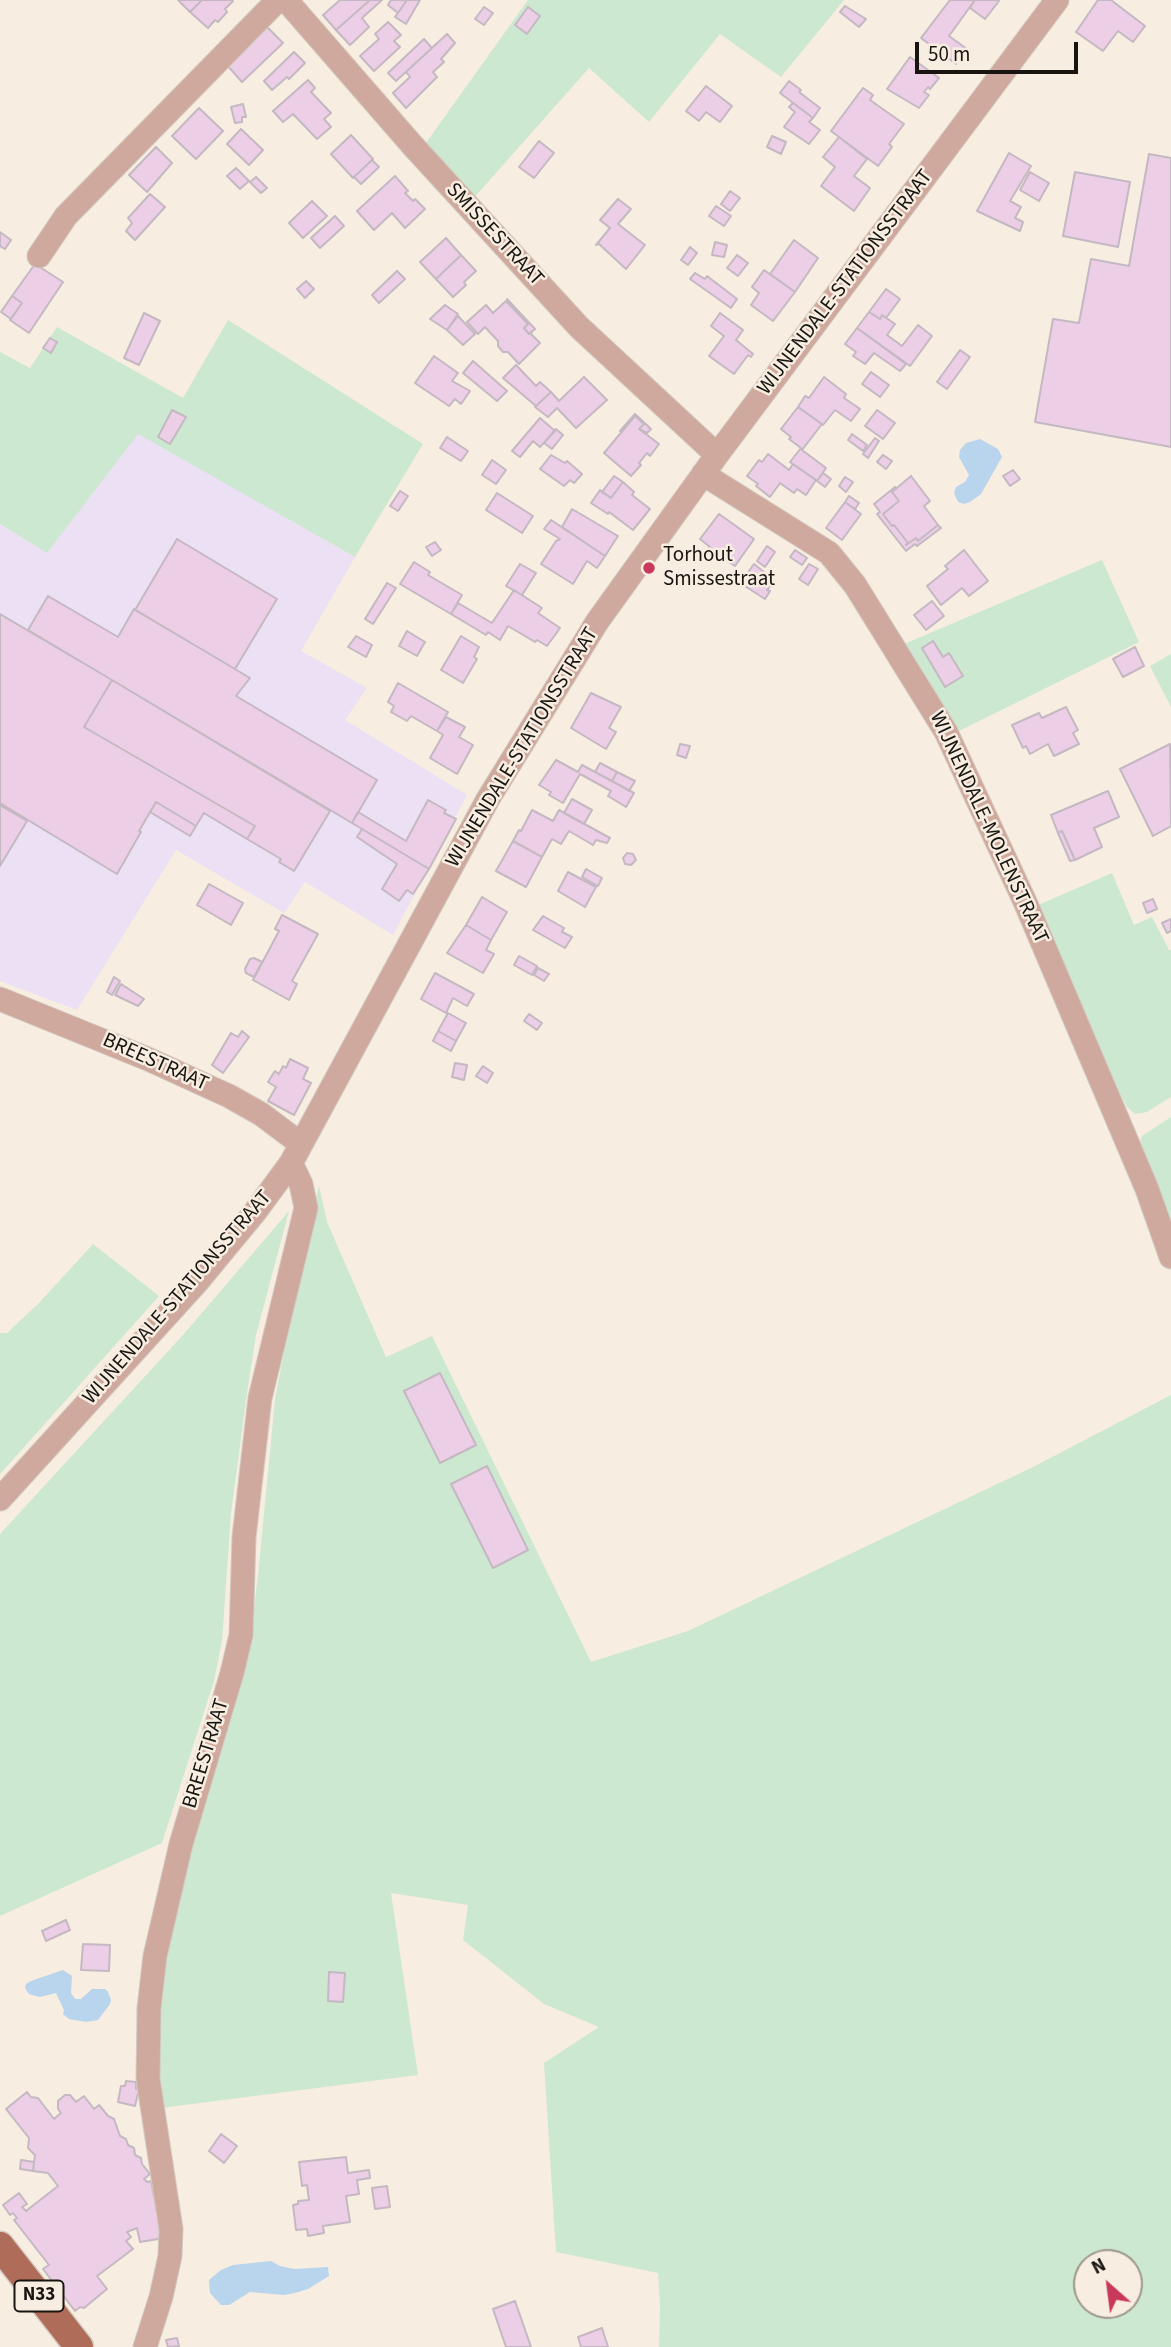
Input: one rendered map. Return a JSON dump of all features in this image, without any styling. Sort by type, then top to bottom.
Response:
[{"type":"main road","name":"N33","points":[[0,2246],[79,2347]]},
{"type":"street","points":[[39,256],[66,216],[278,0]]},
{"type":"street","name":"SMISSESTRAAT","points":[[286,0],[412,146],[579,327],[718,455]]},
{"type":"street","name":"WIJNENDALE-STATIONSSTRAAT","points":[[0,1499],[198,1281],[255,1212],[296,1154],[488,799],[597,622],[1057,0]]},
{"type":"street","name":"WIJNENDALE-MOLENSTRAAT","points":[[704,474],[829,553],[855,585],[946,732],[1026,904],[1147,1189],[1171,1257]]},
{"type":"street","name":"BREESTRAAT","points":[[0,999],[148,1059],[229,1096],[261,1114],[296,1154],[306,1208],[260,1398],[244,1538],[241,1634],[233,1673],[181,1844],[155,1956],[149,2008],[148,2079],[171,2229],[170,2256],[161,2297],[145,2347]]},
{"type":"shaded area","points":[[138,433],[355,557],[301,651],[367,688],[345,720],[467,795],[393,935],[305,882],[284,913],[176,850],[77,1010],[0,981],[0,524],[47,553]]},
{"type":"green space","points":[[528,0],[844,0],[781,77],[720,34],[649,122],[589,68],[472,200],[423,147]]},
{"type":"green space","points":[[228,320],[423,444],[355,557],[138,434],[47,553],[0,524],[0,352],[30,368],[57,327],[183,398]]},
{"type":"green space","points":[[1102,560],[1139,642],[955,733],[904,644]]},
{"type":"green space","points":[[1171,654],[1171,707],[1150,666]]},
{"type":"green space","points":[[1112,873],[1134,925],[1152,917],[1171,950],[1171,1097],[1147,1112],[1135,1114],[1127,1107],[1104,1064],[1036,906]]},
{"type":"green space","points":[[1171,1117],[1171,1235],[1138,1150],[1142,1136]]},
{"type":"green space","points":[[319,1186],[327,1222],[386,1357],[432,1336],[591,1662],[688,1631],[1033,1467],[1171,1395],[1171,2347],[659,2347],[658,2273],[556,2252],[544,2063],[599,2027],[544,2004],[463,1940],[468,1905],[391,1893],[418,2075],[161,2108],[155,2064],[163,1955],[189,1853],[248,1654],[275,1400],[300,1264]]},
{"type":"green space","points":[[289,1211],[256,1335],[231,1513],[222,1641],[214,1681],[162,1843],[0,1916],[0,1534],[183,1335]]},
{"type":"green space","points":[[93,1244],[159,1296],[0,1474],[0,1333],[7,1333],[39,1303]]},
{"type":"water","points":[[980,439],[998,449],[1002,457],[981,494],[964,504],[958,502],[954,493],[956,487],[965,482],[969,475],[959,457],[960,450],[966,443]]},
{"type":"water","points":[[63,1970],[72,1976],[71,1993],[75,1999],[81,1999],[92,1989],[105,1989],[108,1992],[110,2004],[98,2020],[86,2022],[69,2019],[63,2014],[64,2010],[56,1993],[40,1997],[29,1994],[25,1988],[31,1981]]},
{"type":"water","points":[[271,2261],[294,2269],[328,2267],[329,2276],[308,2289],[295,2293],[284,2295],[250,2292],[229,2305],[221,2305],[210,2293],[209,2280],[221,2270],[233,2265]]},
{"type":"building","points":[[178,0],[202,0],[190,12]]},
{"type":"building","points":[[202,0],[233,1],[218,22],[215,20],[208,28],[190,12]]},
{"type":"building","points":[[340,0],[370,0],[336,30],[323,15]]},
{"type":"building","points":[[370,0],[382,0],[362,18],[369,27],[350,45],[336,30]]},
{"type":"building","points":[[391,0],[407,0],[398,13],[388,5]]},
{"type":"building","points":[[407,0],[420,0],[406,24],[395,17]]},
{"type":"building","points":[[950,0],[975,0],[949,36],[967,49],[956,64],[921,38]]},
{"type":"building","points":[[975,0],[999,1],[985,19],[970,8]]},
{"type":"building","points":[[1098,0],[1111,0],[1145,26],[1133,42],[1118,31],[1103,51],[1076,32]]},
{"type":"building","points":[[845,6],[866,19],[859,27],[840,12]]},
{"type":"building","points":[[484,7],[493,13],[484,25],[475,19]]},
{"type":"building","points":[[528,7],[540,16],[527,34],[515,25]]},
{"type":"building","points":[[388,22],[401,35],[394,41],[400,47],[374,71],[360,56],[379,39],[375,34]]},
{"type":"building","points":[[267,27],[283,43],[242,82],[226,64]]},
{"type":"building","points":[[447,34],[455,43],[441,59],[444,62],[433,72],[437,77],[406,108],[393,93],[410,77],[406,72]]},
{"type":"building","points":[[424,39],[432,48],[396,81],[388,73]]},
{"type":"building","points":[[294,52],[305,63],[289,79],[287,77],[272,90],[264,81]]},
{"type":"building","points":[[910,57],[939,78],[924,92],[929,95],[919,108],[887,89]]},
{"type":"building","points":[[308,80],[315,88],[311,92],[331,113],[324,119],[331,127],[317,139],[293,114],[283,122],[273,111]]},
{"type":"building","points":[[789,81],[820,108],[813,118],[780,93]]},
{"type":"building","points":[[706,86],[732,106],[720,122],[706,112],[699,121],[686,111]]},
{"type":"building","points":[[863,88],[873,95],[870,100],[904,124],[889,144],[892,147],[878,166],[831,131]]},
{"type":"building","points":[[793,103],[813,118],[809,122],[820,130],[809,144],[784,127],[795,112],[789,107]]},
{"type":"building","points":[[243,104],[246,117],[242,117],[242,122],[235,123],[231,107]]},
{"type":"building","points":[[199,108],[223,131],[196,159],[172,136]]},
{"type":"building","points":[[241,129],[263,150],[249,165],[227,144]]},
{"type":"building","points":[[351,135],[373,159],[353,178],[331,154]]},
{"type":"building","points":[[772,136],[786,142],[781,154],[767,147]]},
{"type":"building","points":[[839,137],[867,159],[854,176],[870,188],[854,211],[821,186],[835,167],[823,157]]},
{"type":"building","points":[[539,141],[554,153],[534,178],[519,167]]},
{"type":"building","points":[[156,147],[172,163],[147,192],[129,175]]},
{"type":"building","points":[[1009,153],[1031,166],[1010,201],[1021,207],[1015,218],[1023,222],[1020,231],[977,211]]},
{"type":"building","points":[[1149,154],[1171,158],[1171,447],[1035,422],[1053,319],[1079,323],[1091,259],[1129,266]]},
{"type":"building","points":[[372,160],[379,167],[361,184],[354,177]]},
{"type":"building","points":[[236,168],[249,181],[240,189],[227,176]]},
{"type":"building","points":[[1030,172],[1049,183],[1039,201],[1020,190]]},
{"type":"building","points":[[1075,172],[1130,182],[1118,247],[1063,236]]},
{"type":"building","points":[[395,176],[408,191],[405,193],[425,209],[405,228],[392,213],[374,230],[357,211]]},
{"type":"building","points":[[256,177],[267,188],[261,193],[250,182]]},
{"type":"building","points":[[730,191],[740,198],[730,211],[721,204]]},
{"type":"building","points":[[150,194],[165,207],[135,240],[126,231],[132,223],[128,218]]},
{"type":"building","points":[[618,199],[631,209],[618,224],[645,245],[626,269],[599,244],[596,245],[610,228],[600,220]]},
{"type":"building","points":[[312,201],[327,216],[303,238],[289,223]]},
{"type":"building","points":[[716,206],[731,216],[724,226],[709,216]]},
{"type":"building","points":[[335,216],[344,226],[320,248],[311,238]]},
{"type":"building","points":[[0,232],[11,240],[5,249],[0,246]]},
{"type":"building","points":[[446,238],[461,255],[436,279],[420,262]]},
{"type":"building","points":[[794,240],[818,258],[795,292],[770,274]]},
{"type":"building","points":[[715,242],[727,245],[724,257],[712,255]]},
{"type":"building","points":[[690,247],[697,253],[688,265],[681,260]]},
{"type":"building","points":[[461,255],[476,271],[453,297],[436,279]]},
{"type":"building","points":[[737,255],[748,263],[738,276],[727,268]]},
{"type":"building","points":[[35,264],[63,282],[29,333],[10,320],[22,303],[12,296]]},
{"type":"building","points":[[764,270],[795,292],[773,321],[751,305],[759,293],[752,287]]},
{"type":"building","points":[[397,271],[405,279],[379,303],[372,295]]},
{"type":"building","points":[[695,273],[705,279],[707,276],[737,299],[731,308],[690,279]]},
{"type":"building","points":[[306,281],[314,289],[305,298],[297,289]]},
{"type":"building","points":[[886,289],[900,299],[886,318],[882,315],[880,319],[869,312]]},
{"type":"building","points":[[12,296],[22,303],[11,319],[1,312]]},
{"type":"building","points":[[507,299],[535,329],[529,334],[524,328],[528,324]]},
{"type":"building","points":[[506,301],[528,324],[524,328],[529,334],[532,331],[531,334],[540,343],[519,364],[508,352],[503,352],[498,341],[485,327],[478,334],[467,322],[486,305],[493,313]]},
{"type":"building","points":[[445,305],[458,314],[447,330],[430,319]]},
{"type":"building","points":[[869,312],[880,319],[882,315],[895,324],[887,335],[902,346],[918,325],[932,336],[910,366],[857,328]]},
{"type":"building","points":[[144,313],[160,321],[139,365],[124,358]]},
{"type":"building","points":[[720,313],[743,330],[736,340],[753,354],[751,357],[748,355],[734,374],[709,356],[724,336],[711,326]]},
{"type":"building","points":[[458,316],[475,334],[463,345],[447,330]]},
{"type":"building","points":[[857,328],[906,364],[900,371],[874,353],[865,364],[853,356],[856,352],[845,344]]},
{"type":"building","points":[[50,338],[57,342],[51,353],[43,348]]},
{"type":"building","points":[[960,350],[970,357],[947,389],[937,382]]},
{"type":"building","points":[[434,356],[458,373],[452,381],[470,391],[461,404],[455,399],[449,406],[415,383]]},
{"type":"building","points":[[473,361],[507,391],[497,401],[463,373]]},
{"type":"building","points":[[516,365],[536,386],[540,382],[551,392],[536,406],[503,378]]},
{"type":"building","points":[[871,372],[889,385],[880,397],[862,384]]},
{"type":"building","points":[[584,377],[607,400],[576,428],[557,408],[548,417],[535,407],[551,392],[559,401]]},
{"type":"building","points":[[824,377],[846,394],[844,398],[860,409],[851,421],[835,410],[823,425],[798,407],[805,396],[809,398]]},
{"type":"building","points":[[798,407],[822,424],[802,450],[826,468],[817,481],[790,462],[801,448],[781,429]]},
{"type":"building","points":[[172,410],[186,417],[170,444],[158,437]]},
{"type":"building","points":[[877,410],[895,423],[883,439],[865,426]]},
{"type":"building","points":[[635,414],[651,429],[647,433],[639,429],[644,424],[635,416],[621,432],[620,431]]},
{"type":"building","points":[[635,416],[644,424],[639,429],[659,444],[650,456],[647,453],[631,476],[604,453]]},
{"type":"building","points":[[540,418],[555,431],[540,447],[533,441],[520,457],[512,451]]},
{"type":"building","points":[[556,429],[563,435],[552,449],[544,443]]},
{"type":"building","points":[[852,434],[867,445],[863,451],[848,440]]},
{"type":"building","points":[[447,437],[468,451],[461,461],[440,448]]},
{"type":"building","points":[[875,438],[879,441],[868,458],[863,454]]},
{"type":"building","points":[[768,454],[789,470],[793,464],[816,480],[806,495],[797,489],[794,493],[780,483],[770,497],[756,486],[758,484],[747,476],[759,460],[762,462]]},
{"type":"building","points":[[551,455],[565,463],[567,461],[582,474],[574,483],[570,480],[564,486],[540,469]]},
{"type":"building","points":[[883,455],[892,461],[886,469],[877,462]]},
{"type":"building","points":[[492,460],[506,470],[496,484],[482,475]]},
{"type":"building","points":[[1013,470],[1020,479],[1010,486],[1003,476]]},
{"type":"building","points":[[823,473],[831,479],[825,487],[817,481]]},
{"type":"building","points":[[614,476],[623,482],[611,498],[602,492]]},
{"type":"building","points":[[911,476],[930,501],[924,506],[938,525],[918,541],[916,538],[906,545],[908,543],[883,514],[899,501],[892,492]]},
{"type":"building","points":[[845,477],[853,482],[846,492],[839,486]]},
{"type":"building","points":[[623,482],[634,492],[632,495],[650,509],[633,530],[609,512],[608,514],[591,503],[600,490],[611,498]]},
{"type":"building","points":[[895,487],[892,492],[899,501],[883,514],[908,543],[906,545],[916,538],[918,541],[938,525],[941,528],[906,551],[877,514],[880,512],[874,504]]},
{"type":"building","points":[[400,491],[408,496],[398,511],[390,506]]},
{"type":"building","points":[[497,493],[533,516],[522,533],[486,510]]},
{"type":"building","points":[[849,496],[859,503],[855,509],[845,502]]},
{"type":"building","points":[[845,502],[861,514],[842,540],[826,528]]},
{"type":"building","points":[[572,509],[618,536],[605,556],[562,527]]},
{"type":"building","points":[[719,514],[754,539],[735,566],[708,549],[710,547],[700,539]]},
{"type":"building","points":[[551,520],[605,556],[597,568],[587,561],[573,584],[541,564],[560,539],[544,529]]},
{"type":"building","points":[[177,539],[277,599],[235,669],[135,610]]},
{"type":"building","points":[[435,542],[441,550],[432,556],[426,547]]},
{"type":"building","points":[[767,546],[775,552],[765,567],[757,561]]},
{"type":"building","points":[[795,550],[807,558],[802,565],[790,557]]},
{"type":"building","points":[[964,550],[988,581],[969,596],[962,588],[941,605],[927,586],[948,569],[945,566]]},
{"type":"building","points":[[414,562],[430,572],[428,575],[462,595],[451,614],[400,584]]},
{"type":"building","points":[[520,564],[536,573],[522,595],[506,586]]},
{"type":"building","points":[[754,564],[769,576],[765,581],[771,585],[767,590],[770,591],[765,599],[740,583]]},
{"type":"building","points":[[809,564],[818,569],[808,585],[799,579]]},
{"type":"building","points":[[387,583],[396,588],[373,624],[365,619]]},
{"type":"building","points":[[514,590],[542,608],[538,613],[560,628],[547,646],[508,626],[500,640],[488,632],[486,635],[451,614],[458,603],[492,623]]},
{"type":"building","points":[[48,596],[118,637],[134,609],[250,678],[236,696],[377,780],[352,823],[28,630]]},
{"type":"building","points":[[932,601],[944,616],[926,630],[914,615]]},
{"type":"building","points":[[0,614],[112,680],[84,727],[255,826],[247,839],[204,813],[196,826],[156,802],[117,874],[0,803]]},
{"type":"building","points":[[407,631],[425,642],[417,656],[399,646]]},
{"type":"building","points":[[356,636],[372,645],[366,657],[348,647]]},
{"type":"building","points":[[461,636],[479,647],[474,657],[477,659],[463,683],[441,670]]},
{"type":"building","points":[[933,641],[943,657],[949,653],[963,676],[945,687],[922,648]]},
{"type":"building","points":[[1135,647],[1144,666],[1123,677],[1113,659]]},
{"type":"building","points":[[112,680],[330,811],[294,871],[279,862],[281,859],[247,839],[255,826],[84,727]]},
{"type":"building","points":[[398,683],[448,712],[437,731],[411,716],[407,721],[391,712],[394,706],[388,702]]},
{"type":"building","points":[[591,693],[621,707],[609,728],[616,732],[606,749],[571,728]]},
{"type":"building","points":[[1066,707],[1078,730],[1073,733],[1079,744],[1054,756],[1048,744],[1030,754],[1026,746],[1023,748],[1012,725],[1039,713],[1042,718]]},
{"type":"building","points":[[446,717],[465,727],[459,737],[473,745],[457,774],[430,758],[443,735],[437,731]]},
{"type":"building","points":[[680,744],[690,746],[686,758],[677,755]]},
{"type":"building","points":[[1170,744],[1171,826],[1153,836],[1120,769]]},
{"type":"building","points":[[556,760],[578,772],[582,765],[634,793],[626,807],[608,796],[611,791],[580,774],[563,803],[539,785]]},
{"type":"building","points":[[600,763],[617,772],[612,781],[595,772]]},
{"type":"building","points":[[617,772],[635,781],[629,791],[612,781]]},
{"type":"building","points":[[1108,791],[1119,817],[1094,828],[1102,847],[1075,860],[1062,831],[1058,833],[1051,815]]},
{"type":"building","points":[[572,799],[592,810],[584,824],[564,813]]},
{"type":"building","points":[[428,800],[456,819],[429,869],[352,823],[358,812],[406,841]]},
{"type":"building","points":[[156,802],[196,826],[190,836],[150,812]]},
{"type":"building","points":[[0,805],[27,821],[0,866]]},
{"type":"building","points":[[532,810],[553,821],[559,810],[610,838],[607,843],[596,840],[593,845],[569,831],[561,844],[552,839],[542,857],[513,841]]},
{"type":"building","points":[[362,829],[429,869],[413,894],[407,890],[399,901],[382,889],[397,864],[357,837]]},
{"type":"building","points":[[1062,831],[1075,860],[1070,861],[1058,833]]},
{"type":"building","points":[[513,841],[542,857],[526,887],[496,871]]},
{"type":"building","points":[[627,853],[633,854],[636,860],[631,865],[625,864],[623,858]]},
{"type":"building","points":[[586,869],[602,878],[598,886],[582,877]]},
{"type":"building","points":[[568,872],[596,887],[585,907],[558,891]]},
{"type":"building","points":[[209,884],[243,903],[231,925],[197,905]]},
{"type":"building","points":[[482,897],[507,912],[491,940],[466,925]]},
{"type":"building","points":[[1153,899],[1157,909],[1147,913],[1143,903]]},
{"type":"building","points":[[282,915],[318,934],[292,981],[297,984],[289,1000],[253,980],[279,931],[275,929]]},
{"type":"building","points":[[543,916],[564,928],[562,932],[572,937],[565,948],[533,930]]},
{"type":"building","points":[[1171,919],[1171,931],[1167,933],[1162,923]]},
{"type":"building","points":[[466,925],[491,940],[486,950],[494,954],[483,973],[447,953]]},
{"type":"building","points":[[519,956],[537,966],[532,975],[514,965]]},
{"type":"building","points":[[250,959],[262,962],[254,977],[246,973],[245,969]]},
{"type":"building","points":[[538,968],[549,974],[544,981],[534,975]]},
{"type":"building","points":[[435,973],[474,994],[467,1006],[453,998],[446,1013],[421,999]]},
{"type":"building","points":[[114,977],[120,981],[112,995],[107,992]]},
{"type":"building","points":[[121,984],[144,999],[138,1006],[115,995]]},
{"type":"building","points":[[448,1013],[466,1023],[456,1041],[438,1031]]},
{"type":"building","points":[[529,1014],[542,1023],[537,1030],[524,1021]]},
{"type":"building","points":[[242,1031],[249,1037],[223,1073],[212,1065],[231,1033],[238,1037]]},
{"type":"building","points":[[438,1031],[456,1041],[451,1051],[433,1041]]},
{"type":"building","points":[[290,1059],[308,1068],[303,1079],[311,1083],[294,1115],[268,1101],[276,1087],[268,1082],[275,1071],[279,1074],[283,1066],[286,1068]]},
{"type":"building","points":[[455,1063],[467,1065],[464,1080],[452,1077]]},
{"type":"building","points":[[483,1066],[493,1073],[487,1083],[476,1076]]},
{"type":"building","points":[[440,1373],[476,1445],[440,1463],[404,1391]]},
{"type":"building","points":[[487,1466],[528,1550],[493,1568],[451,1484]]},
{"type":"building","points":[[66,1920],[70,1930],[46,1941],[42,1931]]},
{"type":"building","points":[[83,1944],[110,1945],[109,1971],[81,1970]]},
{"type":"building","points":[[329,1972],[345,1973],[343,2002],[328,2001]]},
{"type":"building","points":[[126,2081],[136,2082],[136,2089],[139,2089],[135,2106],[118,2102],[121,2086],[125,2086]]},
{"type":"building","points":[[27,2092],[31,2097],[38,2098],[54,2119],[61,2113],[58,2101],[65,2095],[70,2095],[76,2102],[84,2096],[94,2109],[99,2105],[114,2119],[120,2136],[134,2148],[135,2155],[141,2158],[150,2174],[144,2179],[151,2181],[161,2233],[158,2239],[140,2242],[137,2228],[127,2232],[131,2237],[126,2241],[133,2249],[97,2276],[107,2289],[84,2308],[80,2307],[75,2311],[43,2269],[49,2265],[14,2220],[17,2218],[13,2213],[10,2215],[3,2205],[19,2193],[27,2204],[22,2207],[26,2211],[58,2186],[48,2173],[33,2171],[35,2155],[28,2148],[29,2138],[6,2109]]},
{"type":"building","points":[[221,2134],[237,2146],[224,2163],[209,2151]]},
{"type":"building","points":[[346,2157],[348,2173],[369,2170],[370,2178],[357,2180],[359,2194],[346,2196],[350,2222],[323,2226],[324,2233],[308,2236],[307,2229],[296,2230],[293,2205],[298,2204],[298,2201],[309,2200],[307,2185],[302,2186],[299,2162]]},
{"type":"building","points":[[21,2160],[34,2162],[33,2171],[20,2169]]},
{"type":"building","points":[[387,2186],[390,2207],[375,2209],[372,2188]]},
{"type":"building","points":[[515,2301],[531,2347],[506,2347],[493,2309]]},
{"type":"building","points":[[602,2328],[608,2347],[581,2347],[578,2337]]},
{"type":"building","points":[[177,2338],[179,2346],[168,2347],[166,2340]]},
{"type":"place","name":"Torhout Smissestraat","points":[[649,568]]}]
